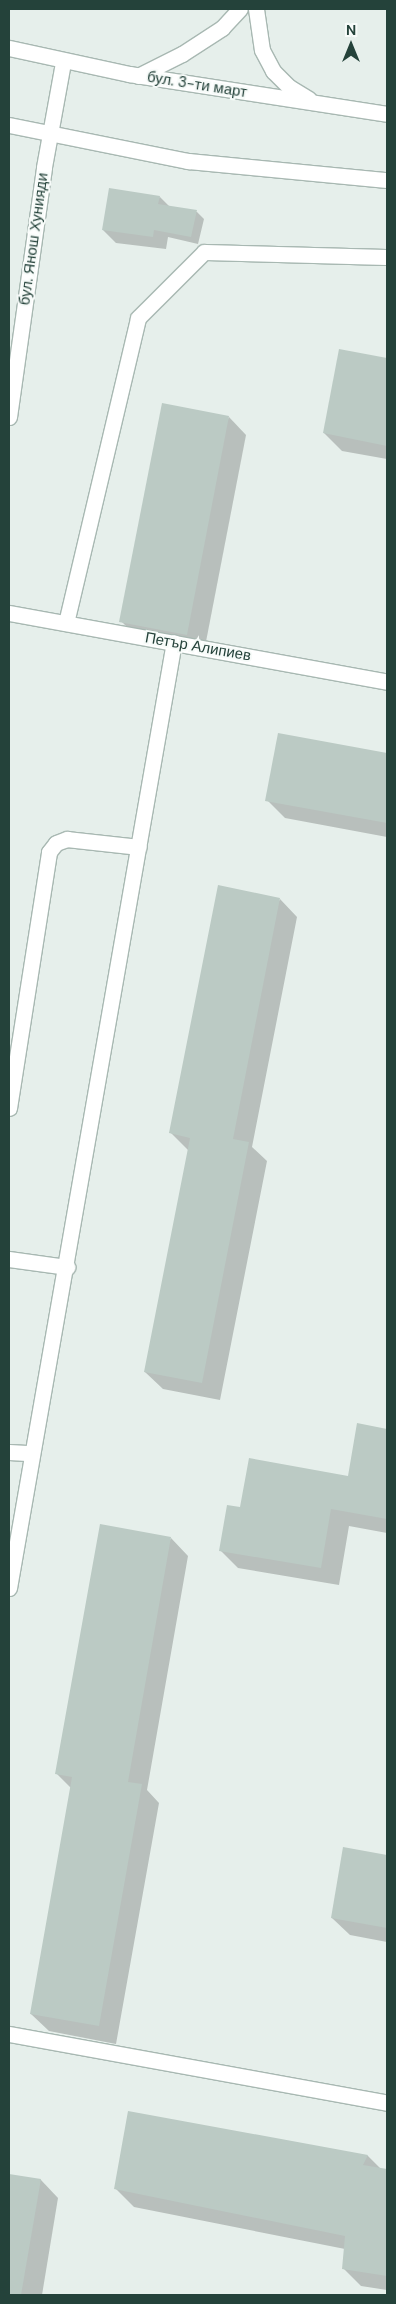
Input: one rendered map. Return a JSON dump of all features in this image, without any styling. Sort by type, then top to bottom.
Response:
[{"type":"street","points":[[138,76],[182,54],[222,28],[240,9]]},
{"type":"street","points":[[256,9],[262,50],[273,71],[289,87],[325,104]]},
{"type":"street","name":"бул. 3-ти март","points":[[9,48],[63,62],[138,76],[387,114]]},
{"type":"street","name":"бул. Янош Хунияди","points":[[9,417],[50,136],[63,62]]},
{"type":"street","points":[[9,125],[50,136],[188,161],[387,180]]},
{"type":"street","points":[[66,623],[138,318],[204,252],[387,257]]},
{"type":"street","name":"Петър Алипиев","points":[[9,613],[387,682]]},
{"type":"street","points":[[9,1588],[31,1453],[67,1267],[174,642]]},
{"type":"street","points":[[9,1108],[49,852],[56,843],[67,839],[139,847]]},
{"type":"street","points":[[9,1259],[67,1267]]},
{"type":"street","points":[[9,1452],[31,1453]]},
{"type":"street","points":[[9,2034],[387,2103]]},
{"type":"building","points":[[109,188],[160,196],[158,204],[197,210],[191,237],[154,230],[153,237],[102,230]]},
{"type":"building","points":[[339,349],[387,358],[387,446],[323,433]]},
{"type":"building","points":[[162,403],[229,416],[187,635],[119,622]]},
{"type":"building","points":[[278,733],[387,753],[387,823],[265,801]]},
{"type":"building","points":[[218,885],[280,898],[233,1139],[249,1142],[202,1383],[144,1372],[190,1138],[169,1133]]},
{"type":"building","points":[[357,1423],[387,1429],[387,1519],[331,1509],[321,1568],[219,1551],[227,1505],[240,1507],[249,1458],[348,1476]]},
{"type":"building","points":[[100,1524],[171,1537],[128,1782],[142,1784],[99,2026],[30,2014],[72,1777],[55,1774]]},
{"type":"building","points":[[343,1847],[387,1855],[387,1928],[331,1918]]},
{"type":"building","points":[[128,2111],[368,2155],[363,2165],[387,2169],[387,2276],[342,2269],[345,2236],[114,2189]]},
{"type":"building","points":[[9,2174],[41,2179],[21,2295],[9,2295]]}]
